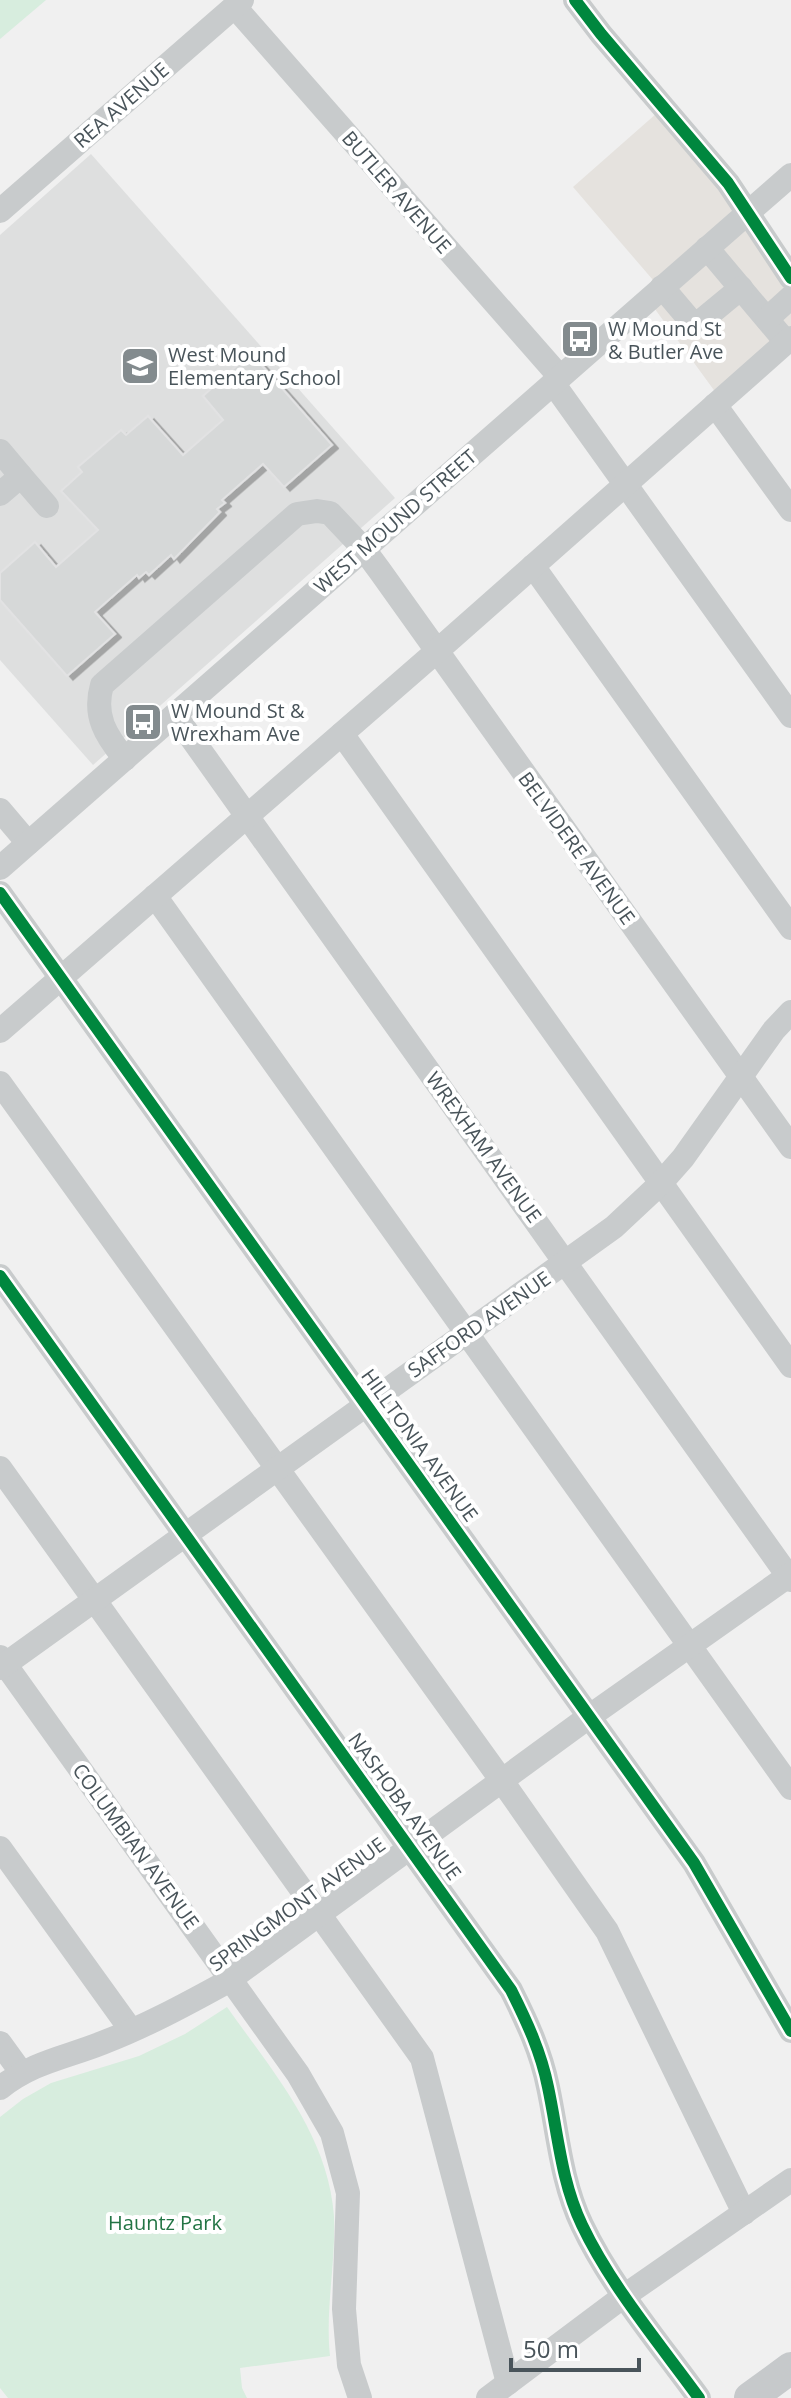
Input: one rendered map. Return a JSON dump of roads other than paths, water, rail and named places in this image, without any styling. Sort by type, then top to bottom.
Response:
[{"type":"main road","points":[[750,2398],[791,2368]]},
{"type":"street","points":[[575,0],[728,183],[791,278]]},
{"type":"street","name":"REA AVENUE","points":[[0,211],[238,3]]},
{"type":"street","name":"BUTLER AVENUE","points":[[238,3],[557,380],[626,485],[791,716]]},
{"type":"street","name":"WEST MOUND STREET","points":[[0,868],[791,175]]},
{"type":"street","points":[[0,1031],[437,651],[788,340],[707,248]]},
{"type":"street","points":[[662,287],[695,326],[741,288]]},
{"type":"street","points":[[767,319],[791,297]]},
{"type":"street","points":[[715,405],[791,510]]},
{"type":"street","points":[[0,451],[47,506]]},
{"type":"street","points":[[0,494],[21,476]]},
{"type":"street","name":"BELVIDERE AVENUE","points":[[125,759],[100,722],[98,698],[102,685],[297,514],[330,513],[363,548],[791,1147]]},
{"type":"street","points":[[533,566],[791,928]]},
{"type":"street","name":"WREXHAM AVENUE","points":[[175,715],[790,1577]]},
{"type":"street","points":[[342,734],[791,1366]]},
{"type":"street","points":[[0,810],[28,843]]},
{"type":"street","name":"HILLTONIA AVENUE","points":[[0,893],[694,1863],[791,2031]]},
{"type":"street","points":[[155,896],[791,1788]]},
{"type":"street","name":"SAFFORD AVENUE","points":[[2,1663],[94,1601],[614,1227],[683,1158],[774,1030],[791,1012]]},
{"type":"street","points":[[0,1083],[607,1931],[744,2213]]},
{"type":"street","name":"NASHOBA AVENUE","points":[[0,1276],[511,1990],[536,2040],[566,2182],[582,2225],[624,2296],[699,2398]]},
{"type":"street","points":[[0,1468],[422,2058],[508,2383]]},
{"type":"street","name":"SPRINGMONT AVENUE","points":[[0,2088],[21,2072],[103,2043],[188,2004],[231,1978],[590,1716],[790,1577]]},
{"type":"street","name":"COLUMBIAN AVENUE","points":[[2,1663],[231,1978],[298,2074],[332,2133],[348,2193],[344,2309],[349,2365],[360,2398]]},
{"type":"street","points":[[0,1848],[131,2030]]},
{"type":"street","points":[[0,2043],[21,2072]]},
{"type":"street","points":[[488,2398],[624,2296],[791,2180]]},
{"type":"place","name":"W Mound St & Butler Ave","points":[[580,339]]},
{"type":"place","name":"West Mound Elementary School","points":[[140,366]]},
{"type":"place","name":"W Mound St & Wrexham Ave","points":[[143,722]]},
{"type":"park label","name":"Hauntz Park","points":[[165,2222]]}]
